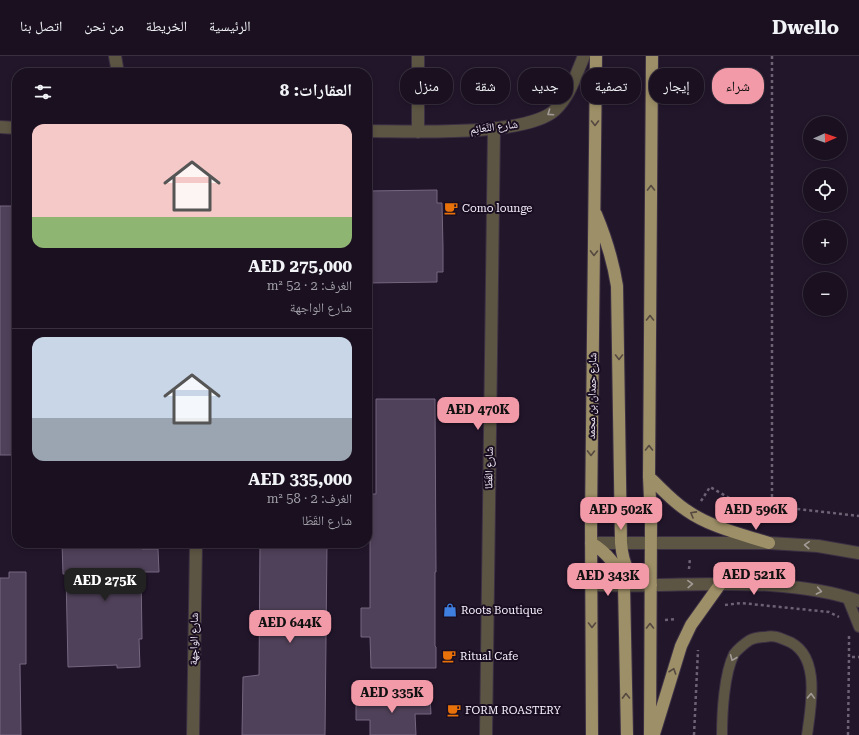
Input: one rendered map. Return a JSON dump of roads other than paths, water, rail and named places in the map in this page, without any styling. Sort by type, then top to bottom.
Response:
[{"type":"main road","name":"شارع حمدان بن محمد","points":[[592,735],[591,543],[596,56]]},
{"type":"main road","points":[[650,735],[651,585],[649,477],[652,56]]},
{"type":"main road","points":[[594,210],[609,247],[617,286],[622,556],[626,567],[634,577],[651,585]]},
{"type":"main road","points":[[649,477],[677,504],[692,514],[716,526],[769,543]]},
{"type":"main road","points":[[591,543],[600,549],[615,564],[624,585],[627,735]]},
{"type":"main road","points":[[653,735],[679,654],[691,625],[721,583]]},
{"type":"street","points":[[115,56],[117,68]]},
{"type":"street","points":[[418,56],[418,132]]},
{"type":"street","name":"شارع النَّعَائِم","points":[[372,131],[464,131],[514,126],[538,120],[555,110],[567,94],[584,56]]},
{"type":"street","points":[[0,127],[12,128]]},
{"type":"street","name":"شارع القَطَا","points":[[486,735],[494,128]]},
{"type":"street","points":[[591,543],[769,543],[818,546],[859,553]]},
{"type":"street","name":"شارع الواجهة","points":[[193,735],[196,548]]},
{"type":"street","points":[[592,584],[651,585],[721,583],[768,585],[794,587],[847,597],[859,601]]},
{"type":"lane","points":[[847,597],[859,627]]},
{"type":"lane","points":[[722,735],[728,673],[735,653],[751,639],[772,635],[792,642],[807,658],[812,679],[811,708],[807,735]]},
{"type":"place","name":"Como lounge","points":[[451,208]]},
{"type":"place","name":"Roots Boutique","points":[[450,610]]},
{"type":"place","name":"Ritual Cafe","points":[[449,656]]},
{"type":"place","name":"FORM ROASTERY","points":[[454,710]]}]
